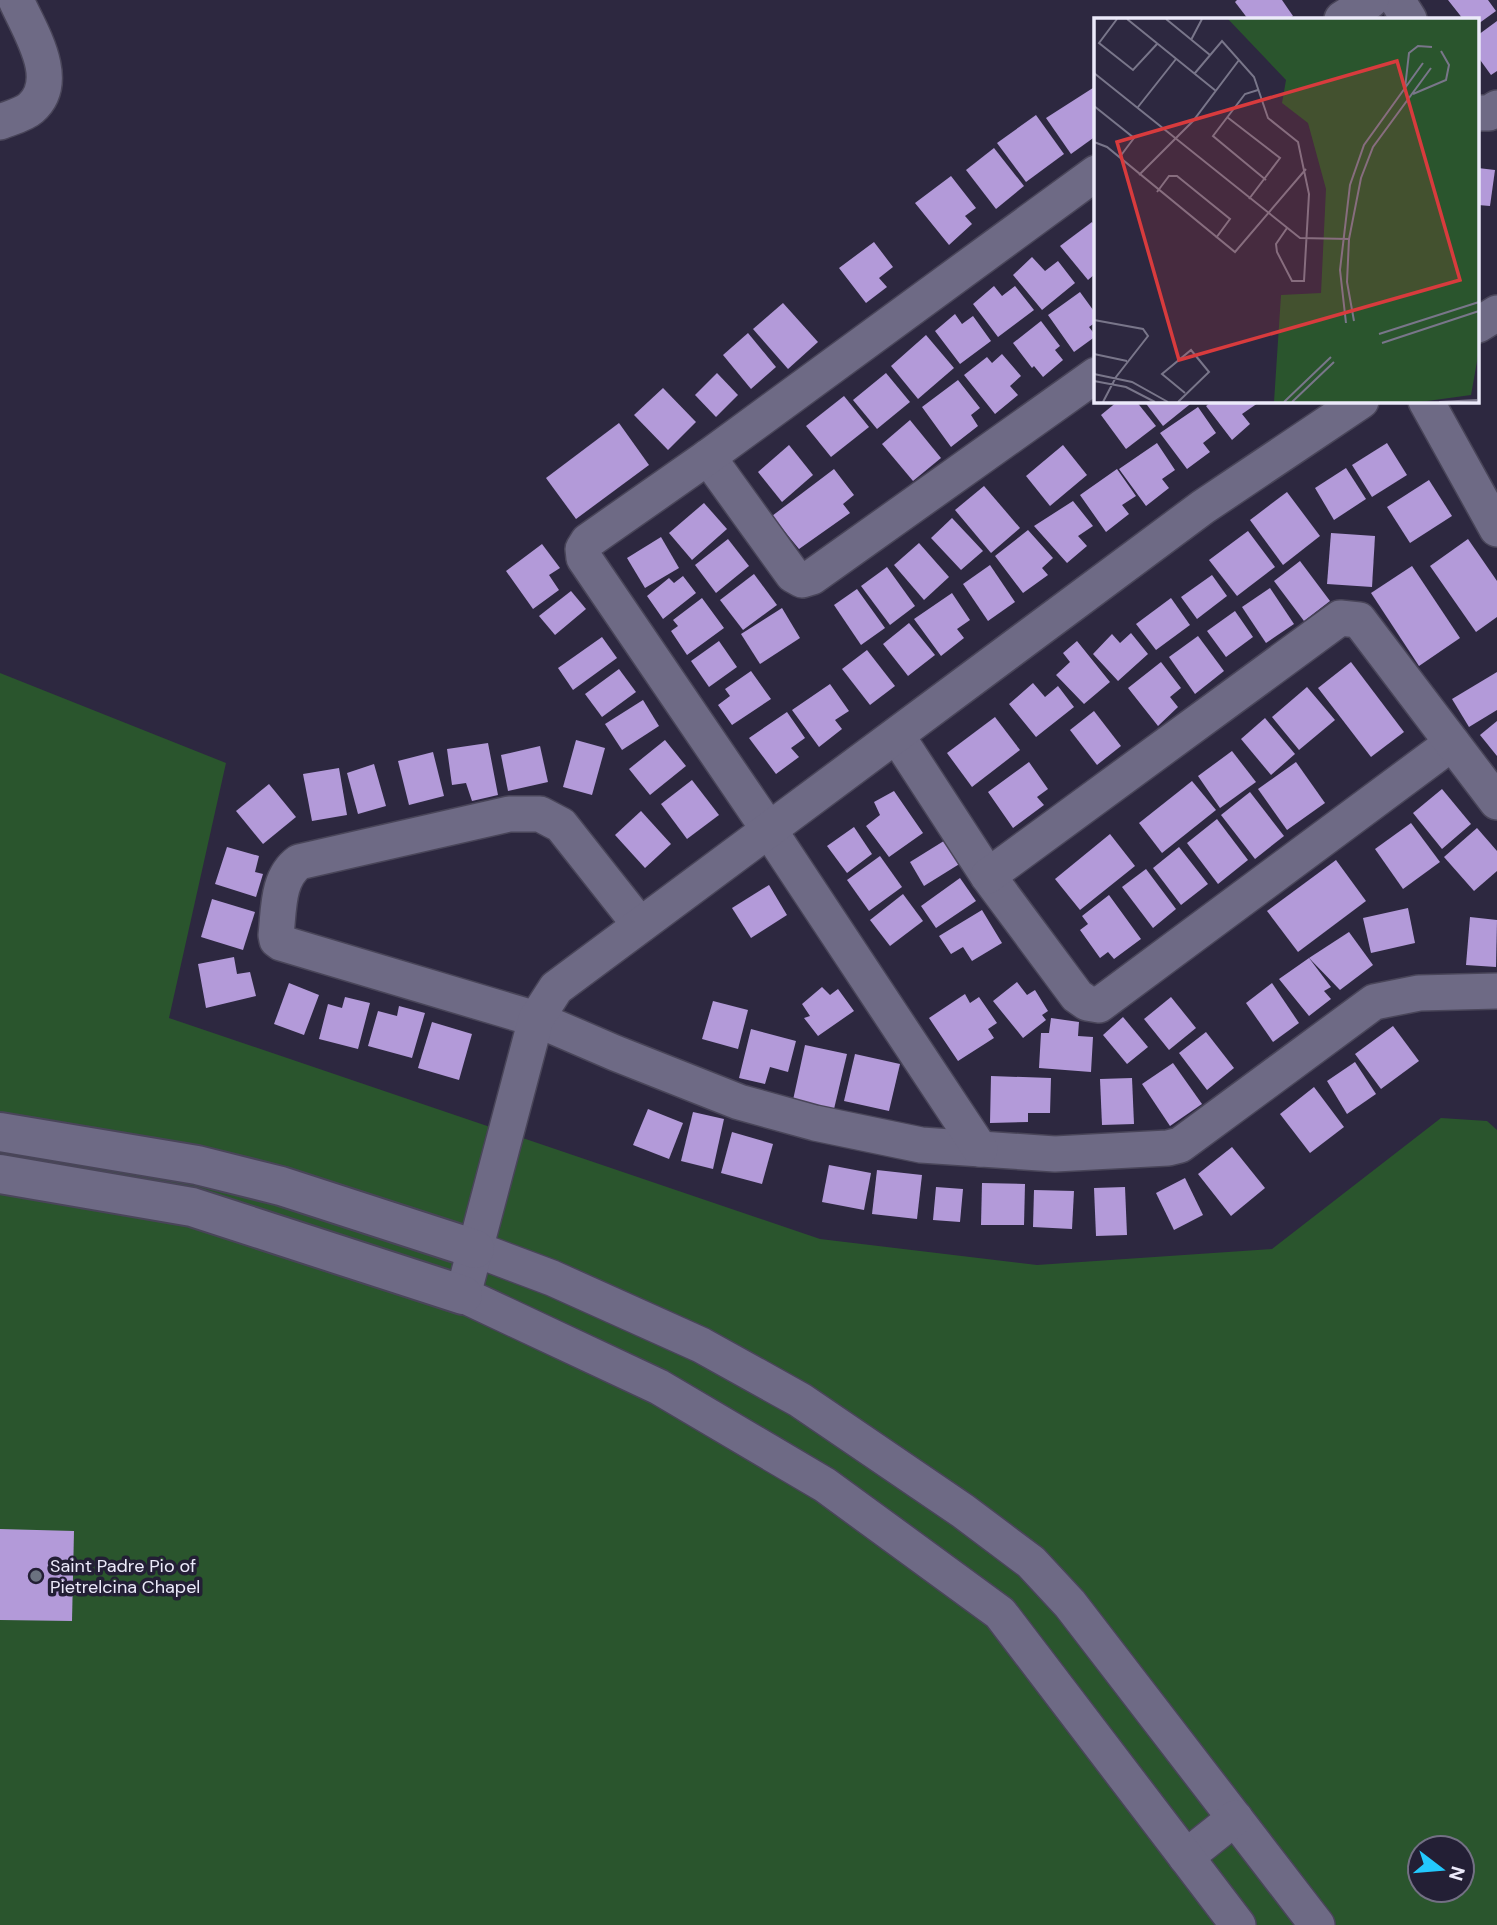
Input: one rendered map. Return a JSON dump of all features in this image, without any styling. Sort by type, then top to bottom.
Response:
[{"type":"street","points":[[0,122],[31,108],[42,90],[45,65],[16,0]]},
{"type":"street","points":[[1344,18],[1371,0]]},
{"type":"street","points":[[1397,0],[1408,18]]},
{"type":"street","points":[[1480,113],[1489,113],[1497,108]]},
{"type":"street","points":[[980,1149],[769,830],[584,558],[583,549],[588,541],[708,457],[1094,174]]},
{"type":"street","points":[[1480,324],[1497,313]]},
{"type":"street","points":[[708,457],[793,575],[802,580],[812,577],[1094,376]]},
{"type":"street","points":[[463,1295],[536,1019],[556,988],[1203,508],[1361,402]]},
{"type":"street","points":[[1427,402],[1497,529]]},
{"type":"street","points":[[988,876],[1340,618],[1359,620],[1497,802]]},
{"type":"street","points":[[897,736],[988,876],[1077,996],[1087,1003],[1099,1005],[1452,743]]},
{"type":"street","points":[[640,925],[561,825],[540,814],[509,814],[299,862],[288,870],[282,882],[276,940],[536,1019],[739,1102],[815,1123],[921,1144],[1055,1154],[1180,1145],[1374,1002],[1419,993],[1497,991]]},
{"type":"street","points":[[0,1132],[197,1165],[269,1183],[475,1249],[552,1278],[701,1345],[800,1400],[973,1518],[1031,1562],[1070,1604],[1318,1924]]},
{"type":"street","points":[[0,1174],[192,1208],[463,1295],[671,1394],[825,1485],[1000,1613],[1238,1925]]},
{"type":"street","points":[[1186,1857],[1236,1818]]},
{"type":"green space","points":[[0,673],[226,763],[169,1018],[820,1239],[1037,1265],[1272,1249],[1441,1118],[1487,1121],[1497,1130],[1497,1925],[0,1925]]},
{"type":"building","points":[[1282,0],[1293,16],[1247,18],[1235,2]]},
{"type":"building","points":[[1448,0],[1488,0],[1496,11],[1480,23],[1480,18],[1462,18]]},
{"type":"building","points":[[1497,21],[1497,71],[1491,75],[1480,60],[1480,34]]},
{"type":"building","points":[[1094,87],[1094,137],[1071,154],[1046,118]]},
{"type":"building","points":[[1036,115],[1064,154],[1026,182],[997,143]]},
{"type":"building","points":[[994,148],[1024,186],[996,209],[966,170]]},
{"type":"building","points":[[1480,168],[1495,170],[1490,206],[1480,205]]},
{"type":"building","points":[[951,176],[976,208],[965,216],[972,224],[949,245],[915,203]]},
{"type":"building","points":[[1092,222],[1094,275],[1088,280],[1060,246]]},
{"type":"building","points":[[874,242],[893,267],[879,278],[887,287],[866,303],[839,268]]},
{"type":"building","points":[[1032,257],[1045,271],[1058,261],[1075,283],[1042,310],[1013,275]]},
{"type":"building","points":[[994,286],[1002,296],[1015,286],[1034,310],[998,337],[973,304]]},
{"type":"building","points":[[1080,292],[1094,311],[1094,323],[1089,327],[1094,337],[1074,352],[1048,315]]},
{"type":"building","points":[[783,303],[818,342],[788,369],[753,329]]},
{"type":"building","points":[[955,314],[962,324],[973,316],[991,341],[960,364],[935,331]]},
{"type":"building","points":[[1041,321],[1060,346],[1055,350],[1063,360],[1043,377],[1034,366],[1032,368],[1013,343]]},
{"type":"building","points":[[748,333],[776,367],[751,389],[723,355]]},
{"type":"building","points":[[926,335],[954,368],[918,399],[891,366]]},
{"type":"building","points":[[1002,354],[1021,376],[1010,386],[1018,395],[995,414],[964,375],[987,357],[992,363]]},
{"type":"building","points":[[717,373],[738,395],[716,417],[695,395]]},
{"type":"building","points":[[886,373],[910,402],[877,429],[853,400]]},
{"type":"building","points":[[958,380],[980,408],[971,415],[978,426],[951,447],[922,407]]},
{"type":"building","points":[[663,388],[696,422],[668,450],[634,415]]},
{"type":"building","points":[[844,396],[869,427],[831,457],[806,426]]},
{"type":"building","points":[[1117,402],[1137,402],[1156,426],[1126,449],[1101,415]]},
{"type":"building","points":[[1145,402],[1193,402],[1163,426]]},
{"type":"building","points":[[1212,402],[1258,403],[1242,414],[1250,424],[1232,440],[1206,406]]},
{"type":"building","points":[[1198,407],[1216,433],[1203,443],[1210,452],[1187,469],[1160,433]]},
{"type":"building","points":[[910,420],[941,458],[913,481],[882,444]]},
{"type":"building","points":[[619,423],[649,465],[576,519],[546,478]]},
{"type":"building","points":[[1157,443],[1175,470],[1162,479],[1169,488],[1146,506],[1119,469]]},
{"type":"building","points":[[1387,443],[1407,475],[1372,497],[1352,465]]},
{"type":"building","points":[[789,445],[813,475],[782,502],[758,472]]},
{"type":"building","points":[[1063,445],[1087,475],[1050,506],[1026,476]]},
{"type":"building","points":[[1346,468],[1366,499],[1334,520],[1315,488]]},
{"type":"building","points":[[834,469],[854,495],[843,504],[850,513],[799,549],[772,516]]},
{"type":"building","points":[[1117,469],[1136,496],[1122,505],[1129,514],[1106,532],[1080,495]]},
{"type":"building","points":[[1429,480],[1452,516],[1410,543],[1387,507]]},
{"type":"building","points":[[984,486],[1020,528],[991,553],[955,510]]},
{"type":"building","points":[[1287,492],[1320,536],[1283,565],[1250,520]]},
{"type":"building","points":[[1073,501],[1093,526],[1078,536],[1087,546],[1067,563],[1034,526]]},
{"type":"building","points":[[704,503],[727,529],[692,560],[669,533]]},
{"type":"building","points":[[952,518],[983,551],[961,570],[931,538]]},
{"type":"building","points":[[1028,530],[1053,558],[1042,568],[1048,575],[1023,593],[995,556]]},
{"type":"building","points":[[1248,531],[1275,567],[1237,596],[1209,560]]},
{"type":"building","points":[[1331,533],[1375,536],[1372,587],[1327,584]]},
{"type":"building","points":[[661,537],[679,568],[645,588],[627,558]]},
{"type":"building","points":[[728,539],[749,566],[716,593],[695,565]]},
{"type":"building","points":[[1468,539],[1497,581],[1497,617],[1476,632],[1430,566]]},
{"type":"building","points":[[919,543],[949,577],[924,600],[894,565]]},
{"type":"building","points":[[542,544],[560,568],[549,575],[559,590],[533,609],[506,571]]},
{"type":"building","points":[[1300,561],[1330,601],[1304,621],[1274,581]]},
{"type":"building","points":[[990,565],[1015,602],[988,621],[963,584]]},
{"type":"building","points":[[1412,566],[1460,638],[1419,666],[1371,593]]},
{"type":"building","points":[[887,567],[915,606],[890,625],[861,586]]},
{"type":"building","points":[[754,574],[777,605],[743,630],[720,600]]},
{"type":"building","points":[[1212,575],[1227,596],[1197,619],[1181,597]]},
{"type":"building","points":[[683,576],[696,593],[663,619],[647,596],[669,578],[674,583]]},
{"type":"building","points":[[1270,588],[1294,624],[1266,643],[1242,607]]},
{"type":"building","points":[[857,589],[885,628],[861,645],[834,605]]},
{"type":"building","points":[[571,591],[586,609],[555,635],[539,616]]},
{"type":"building","points":[[952,593],[970,620],[957,629],[964,638],[941,656],[914,619]]},
{"type":"building","points":[[702,598],[724,628],[687,655],[671,631],[678,626],[673,620]]},
{"type":"building","points":[[1171,598],[1190,625],[1156,650],[1136,624]]},
{"type":"building","points":[[782,608],[800,638],[760,664],[741,634]]},
{"type":"building","points":[[1235,611],[1253,637],[1226,657],[1207,631]]},
{"type":"building","points":[[909,623],[935,655],[908,676],[883,644]]},
{"type":"building","points":[[1131,633],[1148,654],[1118,681],[1093,654],[1112,634],[1120,643]]},
{"type":"building","points":[[1198,636],[1224,671],[1195,694],[1169,657]]},
{"type":"building","points":[[602,637],[617,658],[573,690],[558,668]]},
{"type":"building","points":[[719,641],[737,667],[709,687],[691,661]]},
{"type":"building","points":[[1077,641],[1110,682],[1084,704],[1056,675],[1070,662],[1063,653]]},
{"type":"building","points":[[867,650],[895,686],[870,705],[842,669]]},
{"type":"building","points":[[1161,662],[1181,688],[1170,697],[1178,707],[1158,726],[1128,688]]},
{"type":"building","points":[[1351,662],[1404,732],[1371,757],[1318,688]]},
{"type":"building","points":[[619,669],[636,692],[602,717],[585,694]]},
{"type":"building","points":[[751,671],[771,699],[732,725],[718,705],[730,696],[725,689]]},
{"type":"building","points":[[1497,672],[1497,710],[1469,727],[1452,699]]},
{"type":"building","points":[[1033,683],[1045,697],[1058,686],[1074,707],[1036,737],[1009,704]]},
{"type":"building","points":[[830,684],[849,711],[835,720],[842,729],[819,747],[792,710]]},
{"type":"building","points":[[1307,687],[1335,720],[1299,750],[1272,717]]},
{"type":"building","points":[[643,700],[659,726],[622,750],[605,724]]},
{"type":"building","points":[[1094,711],[1121,746],[1097,765],[1070,730]]},
{"type":"building","points":[[787,712],[805,738],[791,748],[799,757],[776,774],[749,738]]},
{"type":"building","points":[[995,717],[1020,750],[972,787],[947,753]]},
{"type":"building","points":[[1265,718],[1295,754],[1271,775],[1241,739]]},
{"type":"building","points":[[1497,721],[1497,756],[1480,735]]},
{"type":"building","points":[[576,740],[605,748],[592,795],[563,787]]},
{"type":"building","points":[[665,740],[686,766],[650,795],[629,769]]},
{"type":"building","points":[[488,743],[498,795],[472,801],[466,783],[452,785],[447,749]]},
{"type":"building","points":[[540,746],[548,782],[508,791],[501,755]]},
{"type":"building","points":[[1232,751],[1256,782],[1220,808],[1198,776]]},
{"type":"building","points":[[433,752],[444,796],[409,805],[398,761]]},
{"type":"building","points":[[1029,762],[1048,789],[1037,797],[1044,805],[1013,828],[988,792]]},
{"type":"building","points":[[1296,762],[1325,803],[1287,830],[1258,789]]},
{"type":"building","points":[[374,764],[386,806],[358,814],[347,773]]},
{"type":"building","points":[[339,768],[347,815],[312,821],[303,774]]},
{"type":"building","points":[[692,780],[719,815],[687,839],[661,804]]},
{"type":"building","points":[[1192,781],[1216,810],[1162,853],[1139,823]]},
{"type":"building","points":[[269,784],[296,817],[263,844],[236,811]]},
{"type":"building","points":[[1442,789],[1471,824],[1442,849],[1413,813]]},
{"type":"building","points":[[894,791],[923,833],[889,857],[866,826],[880,815],[874,802]]},
{"type":"building","points":[[1250,792],[1284,836],[1255,859],[1221,815]]},
{"type":"building","points":[[641,811],[671,844],[645,868],[615,835]]},
{"type":"building","points":[[1217,819],[1248,860],[1218,884],[1187,843]]},
{"type":"building","points":[[1411,823],[1440,862],[1403,889],[1375,849]]},
{"type":"building","points":[[854,827],[872,854],[847,873],[827,846]]},
{"type":"building","points":[[1477,828],[1497,851],[1497,871],[1474,891],[1444,857]]},
{"type":"building","points":[[1110,834],[1135,866],[1080,910],[1055,879]]},
{"type":"building","points":[[947,839],[961,863],[924,886],[910,862]]},
{"type":"building","points":[[227,847],[259,856],[255,872],[263,874],[256,897],[215,884]]},
{"type":"building","points":[[1179,847],[1208,884],[1181,905],[1153,868]]},
{"type":"building","points":[[880,856],[902,887],[869,911],[847,880]]},
{"type":"building","points":[[1336,860],[1366,901],[1298,952],[1267,911]]},
{"type":"building","points":[[1146,869],[1176,909],[1153,928],[1122,887]]},
{"type":"building","points":[[960,878],[976,901],[936,928],[921,906]]},
{"type":"building","points":[[769,885],[787,915],[751,938],[732,908]]},
{"type":"building","points":[[903,894],[923,921],[890,946],[870,920]]},
{"type":"building","points":[[1109,895],[1141,939],[1114,959],[1108,952],[1100,958],[1080,930],[1088,924],[1082,916]]},
{"type":"building","points":[[212,899],[255,912],[243,950],[201,937]]},
{"type":"building","points":[[1408,908],[1415,943],[1371,953],[1363,918]]},
{"type":"building","points":[[982,910],[1002,943],[972,961],[963,947],[951,954],[939,936]]},
{"type":"building","points":[[1470,917],[1497,920],[1496,967],[1466,965]]},
{"type":"building","points":[[1349,932],[1373,965],[1340,990],[1309,958]]},
{"type":"building","points":[[234,957],[237,974],[250,972],[256,996],[206,1008],[198,964]]},
{"type":"building","points":[[1309,958],[1331,987],[1324,991],[1331,999],[1309,1016],[1279,979]]},
{"type":"building","points":[[1017,982],[1027,995],[1035,990],[1048,1011],[1042,1015],[1046,1020],[1023,1038],[993,1001]]},
{"type":"building","points":[[289,983],[319,995],[304,1035],[274,1024]]},
{"type":"building","points":[[1272,983],[1299,1023],[1273,1042],[1246,1003]]},
{"type":"building","points":[[822,987],[830,995],[838,989],[854,1011],[818,1036],[804,1018],[810,1016],[802,1004]]},
{"type":"building","points":[[965,994],[970,1003],[979,997],[997,1023],[988,1029],[994,1038],[958,1061],[929,1018]]},
{"type":"building","points":[[345,997],[370,1003],[358,1049],[319,1039],[328,1004],[342,1008]]},
{"type":"building","points":[[1171,997],[1196,1028],[1169,1050],[1144,1019]]},
{"type":"building","points":[[713,1001],[748,1010],[738,1049],[702,1039]]},
{"type":"building","points":[[399,1006],[425,1013],[412,1058],[368,1046],[378,1011],[397,1016]]},
{"type":"building","points":[[1123,1017],[1148,1047],[1127,1064],[1103,1035]]},
{"type":"building","points":[[1051,1018],[1079,1022],[1078,1036],[1093,1037],[1091,1072],[1039,1068],[1041,1033],[1049,1033]]},
{"type":"building","points":[[432,1022],[472,1034],[459,1080],[418,1068]]},
{"type":"building","points":[[1393,1026],[1419,1061],[1381,1089],[1355,1054]]},
{"type":"building","points":[[751,1029],[796,1041],[788,1072],[770,1067],[765,1084],[739,1078]]},
{"type":"building","points":[[1206,1032],[1234,1068],[1207,1090],[1179,1053]]},
{"type":"building","points":[[805,1045],[847,1054],[834,1109],[793,1100]]},
{"type":"building","points":[[855,1054],[900,1064],[889,1111],[844,1101]]},
{"type":"building","points":[[1355,1062],[1376,1094],[1347,1114],[1327,1081]]},
{"type":"building","points":[[1173,1063],[1202,1104],[1170,1126],[1142,1084]]},
{"type":"building","points":[[991,1076],[1051,1078],[1050,1113],[1028,1113],[1028,1122],[990,1123]]},
{"type":"building","points":[[1132,1078],[1134,1124],[1102,1125],[1100,1079]]},
{"type":"building","points":[[1314,1087],[1344,1127],[1310,1153],[1280,1114]]},
{"type":"building","points":[[648,1109],[683,1123],[669,1159],[633,1145]]},
{"type":"building","points":[[693,1112],[724,1119],[713,1169],[681,1161]]},
{"type":"building","points":[[732,1132],[773,1144],[762,1184],[721,1173]]},
{"type":"building","points":[[1232,1147],[1265,1188],[1231,1216],[1198,1174]]},
{"type":"building","points":[[829,1165],[871,1173],[864,1210],[822,1202]]},
{"type":"building","points":[[877,1170],[922,1175],[917,1219],[872,1214]]},
{"type":"building","points":[[1185,1178],[1203,1215],[1174,1230],[1156,1193]]},
{"type":"building","points":[[982,1183],[1025,1184],[1024,1225],[981,1225]]},
{"type":"building","points":[[936,1187],[963,1189],[960,1222],[933,1220]]},
{"type":"building","points":[[1125,1187],[1127,1235],[1096,1236],[1094,1188]]},
{"type":"building","points":[[1034,1190],[1074,1191],[1072,1229],[1033,1227]]},
{"type":"building","name":"Saint Padre Pio of Pietrelcina Chapel","points":[[0,1529],[74,1531],[72,1621],[0,1620]]},
{"type":"place","name":"Saint Padre Pio of Pietrelcina Chapel","points":[[36,1576]]}]
